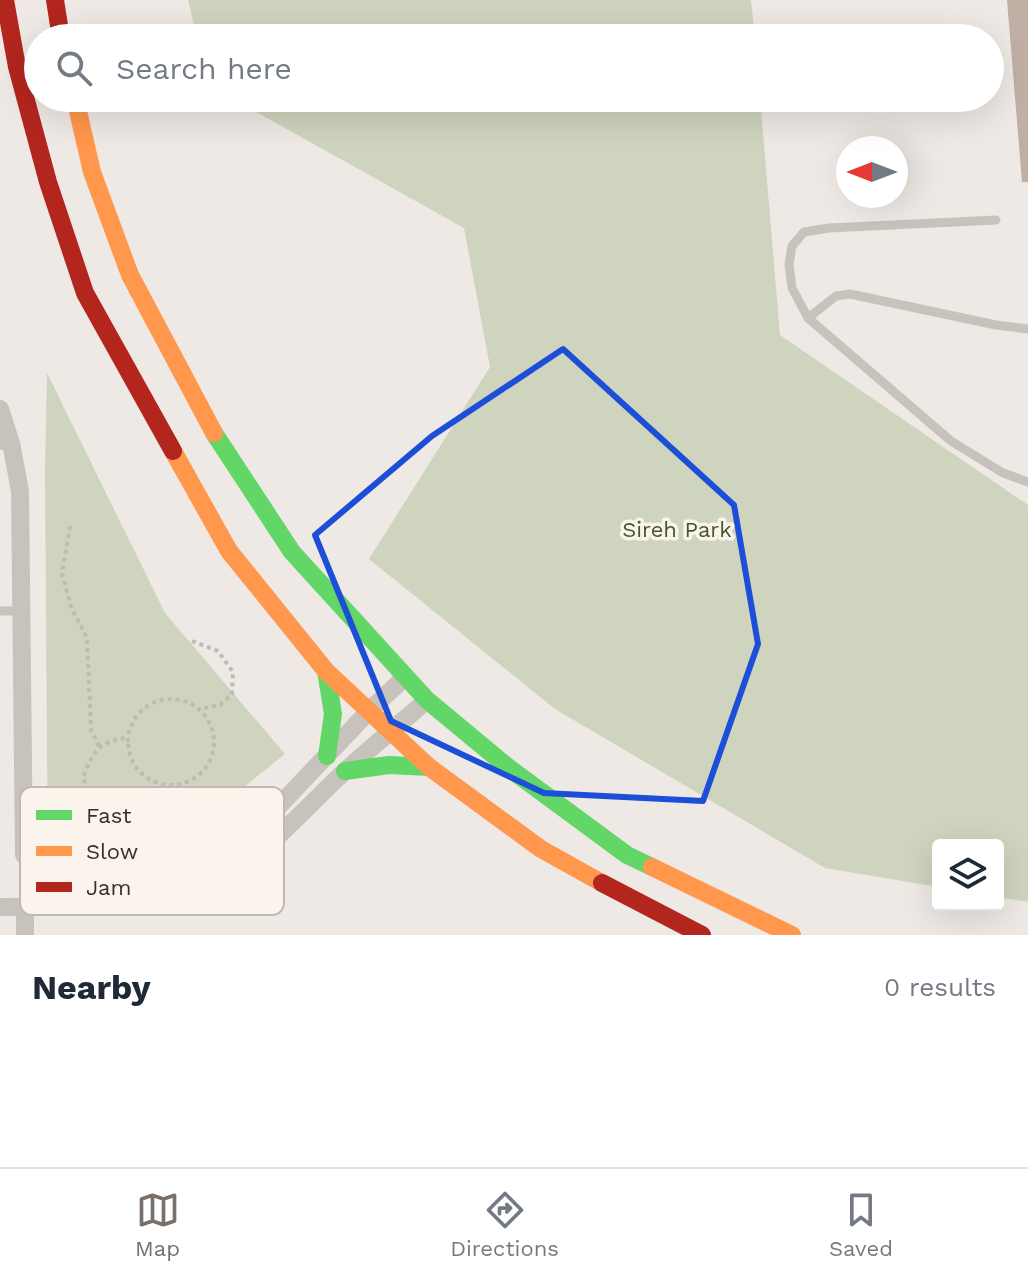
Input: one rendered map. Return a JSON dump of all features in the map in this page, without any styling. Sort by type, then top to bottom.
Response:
[{"type":"main road","points":[[5,0],[7,43],[24,101]]},
{"type":"main road","points":[[55,0],[59,24]]},
{"type":"main road","points":[[27,112],[85,293],[229,551],[326,671],[429,767],[541,849],[670,927],[702,935]]},
{"type":"main road","points":[[78,112],[92,172],[130,275],[205,420],[292,552],[427,700],[509,768],[627,855],[792,935]]},
{"type":"main road","points":[[326,671],[335,720],[327,756]]},
{"type":"main road","points":[[345,771],[389,765],[429,767]]},
{"type":"street","points":[[0,409],[5,442],[20,491],[24,787]]},
{"type":"street","points":[[284,801],[405,677]]},
{"type":"street","points":[[284,829],[427,700]]},
{"type":"lane","points":[[996,220],[829,228],[804,232],[792,246],[789,265],[792,288],[808,318],[951,441],[1003,473],[1028,482]]},
{"type":"lane","points":[[808,318],[836,296],[850,294],[1028,329]]},
{"type":"lane","points":[[0,611],[23,611]]},
{"type":"path","points":[[70,526],[62,574],[71,607],[87,638],[91,730],[100,748]]},
{"type":"path","points":[[192,641],[218,651],[233,672],[232,694],[220,705],[201,709]]},
{"type":"path","points":[[161,699],[182,699],[201,709],[213,727],[215,748],[207,767],[191,781],[171,786],[151,781],[135,767],[126,738],[130,726],[143,709],[161,699]]},
{"type":"path","points":[[87,787],[83,778],[90,757],[108,740],[126,738]]},
{"type":"highlighted area","points":[[563,349],[734,505],[758,644],[703,801],[544,793],[391,721],[315,535],[432,436]]},
{"type":"green space","points":[[188,0],[751,0],[754,24],[194,24]]},
{"type":"green space","name":"Sireh Park","points":[[256,112],[761,112],[780,335],[1028,505],[1028,902],[1004,898],[1004,839],[932,839],[932,886],[825,868],[555,709],[369,559],[490,367],[464,228]]},
{"type":"green space","points":[[47,373],[165,613],[285,754],[244,787],[47,787]]},
{"type":"building","points":[[1007,0],[1028,0],[1028,182],[1022,182]]},
{"type":"traffic: fast","points":[[214,433],[292,552],[427,700],[509,768],[627,855],[652,867]]},
{"type":"traffic: fast","points":[[326,671],[333,714],[327,756]]},
{"type":"traffic: fast","points":[[345,771],[389,765],[429,767]]},
{"type":"traffic: slow","points":[[78,112],[92,172],[130,275],[214,433]]},
{"type":"traffic: slow","points":[[173,451],[229,551],[326,671],[429,767],[541,849],[602,883]]},
{"type":"traffic: slow","points":[[652,867],[792,935]]},
{"type":"traffic: jam","points":[[5,0],[24,93]]},
{"type":"traffic: jam","points":[[55,0],[59,24]]},
{"type":"traffic: jam","points":[[29,112],[48,182],[85,293],[173,451]]},
{"type":"traffic: jam","points":[[602,883],[702,935]]}]
